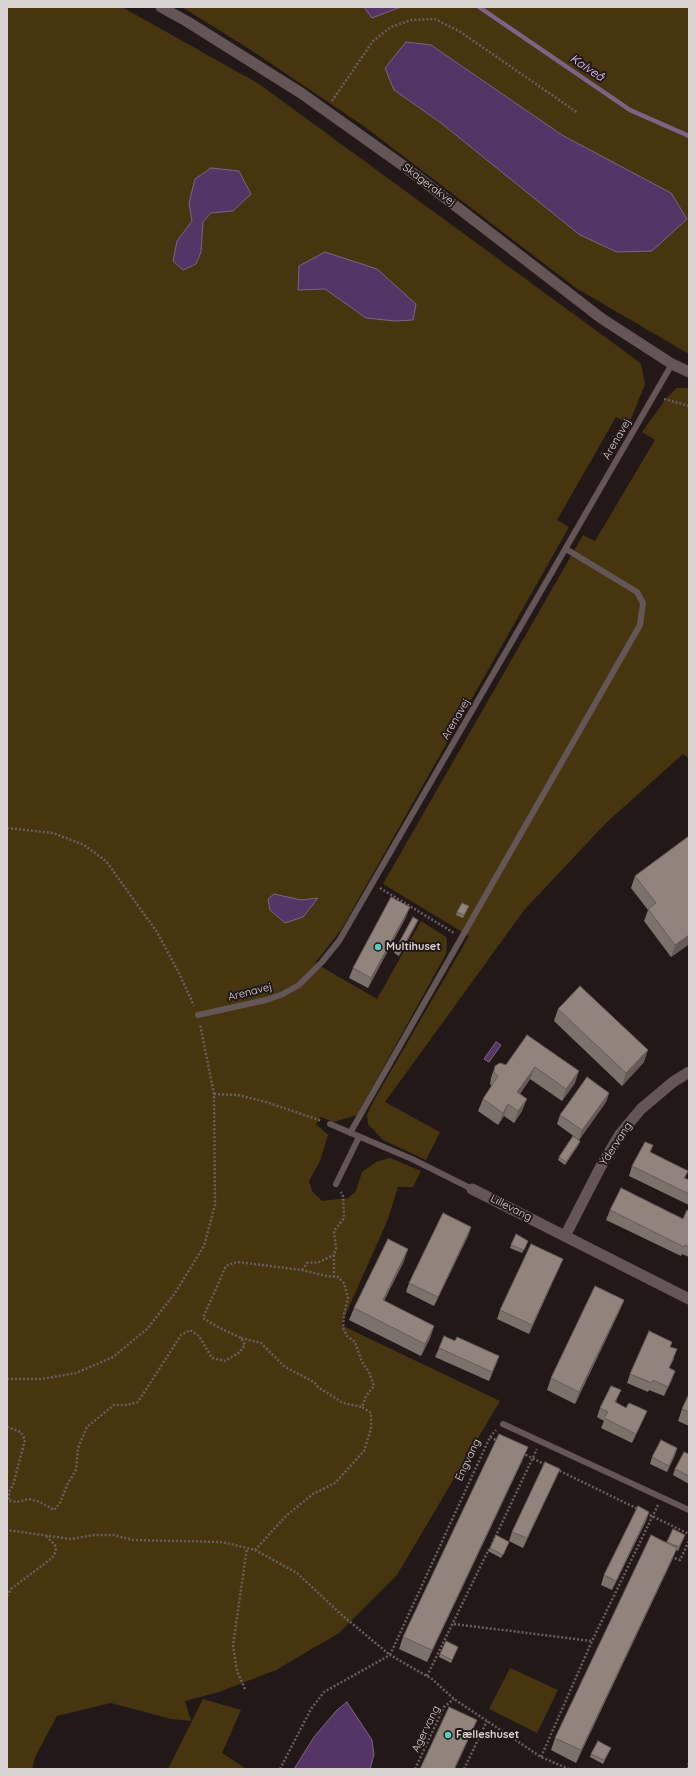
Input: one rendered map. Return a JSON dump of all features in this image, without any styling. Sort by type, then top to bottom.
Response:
[{"type":"street","name":"Skagerakvej","points":[[162,7],[202,30],[326,110],[405,167],[601,318],[672,364],[689,372]]},
{"type":"street","name":"Ydervang","points":[[565,1236],[600,1168],[620,1134],[641,1109],[673,1082],[689,1072]]},
{"type":"street","name":"Lillevang","points":[[472,1189],[689,1299]]},
{"type":"lane","name":"Arenavej","points":[[198,1014],[266,1000],[299,985],[322,962],[339,941],[672,364]]},
{"type":"lane","points":[[350,1133],[640,625],[643,603],[638,592],[566,549]]},
{"type":"lane","name":"Lillevang","points":[[330,1124],[412,1159],[472,1189]]},
{"type":"lane","points":[[336,1184],[358,1136]]},
{"type":"lane","points":[[503,1424],[689,1510]]},
{"type":"path","points":[[326,110],[373,41],[391,27],[411,20],[435,20],[458,31],[578,113]]},
{"type":"path","points":[[653,396],[689,406]]},
{"type":"path","points":[[7,828],[53,833],[84,845],[106,861],[157,932],[180,975],[198,1014],[214,1094],[215,1206],[204,1246],[175,1293],[147,1330],[112,1357],[76,1374],[42,1379],[7,1379]]},
{"type":"path","points":[[372,884],[461,938]]},
{"type":"path","points":[[214,1094],[238,1095],[266,1102],[308,1115],[330,1124]]},
{"type":"path","points":[[334,1276],[334,1255],[336,1248],[334,1231],[344,1218],[343,1196],[336,1184]]},
{"type":"path","points":[[302,1270],[307,1263],[319,1262],[334,1255]]},
{"type":"path","points":[[255,1550],[287,1515],[313,1494],[335,1483],[364,1451],[371,1429],[371,1413],[362,1407],[343,1403],[318,1387],[314,1382],[286,1367],[261,1343],[242,1338],[203,1318],[226,1266],[237,1262],[302,1270],[338,1277],[344,1283],[348,1298],[344,1314],[343,1328],[347,1336],[356,1342],[362,1362],[369,1372],[374,1386],[366,1396],[362,1407]]},
{"type":"path","points":[[7,1427],[21,1432],[26,1440],[13,1484],[9,1492],[10,1501],[17,1502],[29,1499],[40,1502],[47,1508],[54,1510],[60,1503],[68,1483],[76,1470],[78,1448],[87,1427],[114,1406],[138,1402],[181,1335],[190,1330],[199,1336],[212,1358],[225,1361],[240,1352],[244,1345],[242,1338]]},
{"type":"path","name":"Engvang","points":[[390,1655],[490,1438],[504,1444]]},
{"type":"path","points":[[427,1676],[454,1624],[541,1442]]},
{"type":"path","points":[[518,1451],[689,1534]]},
{"type":"path","points":[[541,1757],[592,1641],[662,1498]]},
{"type":"path","points":[[7,1530],[71,1538],[94,1535],[114,1535],[133,1540],[222,1542],[255,1550],[297,1573],[343,1616],[390,1655],[427,1676],[454,1699],[541,1757],[569,1769]]},
{"type":"path","points":[[7,1596],[11,1589],[52,1558],[56,1551],[55,1545],[46,1536]]},
{"type":"path","points":[[667,1555],[680,1560],[689,1541]]},
{"type":"path","points":[[640,1543],[646,1546]]},
{"type":"path","points":[[245,1689],[238,1671],[233,1646],[247,1548]]},
{"type":"path","points":[[454,1624],[592,1641]]},
{"type":"path","points":[[280,1769],[311,1709],[324,1692],[390,1655]]},
{"type":"path","name":"Agervang","points":[[415,1769],[444,1707],[454,1699]]},
{"type":"path","points":[[464,1769],[487,1721]]},
{"type":"path","points":[[688,1769],[689,1762]]},
{"type":"shaded area","points":[[7,7],[122,7],[259,84],[631,356],[641,364],[645,384],[629,424],[616,417],[557,520],[569,527],[341,930],[315,963],[377,999],[421,921],[446,937],[446,954],[357,1115],[334,1122],[320,1117],[316,1124],[328,1135],[320,1161],[309,1181],[312,1191],[322,1201],[348,1198],[356,1191],[362,1172],[376,1162],[390,1158],[421,1171],[413,1187],[398,1187],[388,1219],[341,1325],[500,1401],[397,1575],[339,1633],[276,1670],[219,1692],[185,1701],[191,1721],[171,1719],[111,1703],[57,1716],[36,1755],[32,1769],[7,1769]],"holes":[[[251,194],[233,211],[211,213],[203,222],[201,252],[196,264],[183,270],[173,261],[177,241],[192,221]]]},
{"type":"shaded area","points":[[182,7],[689,7],[689,354],[576,288],[365,127],[254,52]],"holes":[[[431,45],[562,135],[590,151],[441,123],[394,90]]]},
{"type":"shaded area","points":[[364,7],[405,7],[398,8],[372,18]]},
{"type":"shaded area","points":[[406,42],[431,45],[562,135],[671,193],[687,219],[652,251],[617,252],[580,235],[441,123],[394,90],[385,68]]},
{"type":"shaded area","points":[[211,168],[239,171],[251,194],[233,211],[211,213],[203,222],[201,252],[196,264],[183,270],[173,261],[177,241],[192,221],[189,203],[195,179]]},
{"type":"shaded area","points":[[325,252],[377,269],[416,304],[413,320],[395,321],[366,318],[325,289],[298,290],[299,266]]},
{"type":"shaded area","points":[[677,388],[689,388],[689,759],[683,754],[607,822],[525,909],[385,1102],[440,1132],[426,1160],[383,1140],[368,1124],[367,1115],[373,1102],[469,936],[383,884],[583,535],[595,541],[655,440],[642,432],[668,396]]},
{"type":"shaded area","points":[[274,894],[301,900],[318,898],[303,917],[285,923],[270,910],[268,899]]},
{"type":"shaded area","points":[[496,1042],[501,1045],[489,1062],[484,1059]]},
{"type":"shaded area","points":[[510,1668],[558,1690],[537,1733],[489,1709]]},
{"type":"shaded area","points":[[203,1699],[241,1710],[222,1753],[247,1769],[168,1769]]},
{"type":"shaded area","points":[[347,1702],[372,1740],[374,1755],[370,1769],[294,1769],[314,1737],[337,1710]]},
{"type":"building","points":[[689,836],[689,935],[675,945],[648,909],[656,903],[635,876]]},
{"type":"building","name":"Multihuset","points":[[391,897],[410,907],[371,978],[353,968]]},
{"type":"building","points":[[462,903],[469,906],[464,915],[457,912]]},
{"type":"building","points":[[413,917],[418,920],[400,952],[395,950]]},
{"type":"building","points":[[580,986],[648,1050],[626,1073],[558,1009]]},
{"type":"building","points":[[527,1035],[579,1071],[566,1089],[535,1067],[517,1092],[527,1099],[518,1111],[508,1104],[503,1113],[483,1099],[498,1076],[494,1072],[495,1066],[500,1063],[506,1065]]},
{"type":"building","points":[[587,1077],[609,1093],[582,1130],[560,1115]]},
{"type":"building","points":[[573,1136],[580,1141],[566,1162],[559,1157]]},
{"type":"building","points":[[645,1142],[653,1145],[650,1152],[688,1171],[684,1178],[689,1180],[689,1194],[632,1166]]},
{"type":"building","points":[[621,1188],[683,1219],[687,1210],[689,1211],[689,1247],[685,1245],[684,1247],[610,1210]]},
{"type":"building","points":[[443,1213],[471,1227],[438,1297],[409,1283]]},
{"type":"building","points":[[516,1234],[528,1241],[524,1250],[511,1245]]},
{"type":"building","points":[[388,1239],[408,1249],[383,1300],[434,1326],[425,1344],[354,1308]]},
{"type":"building","points":[[531,1244],[563,1259],[532,1325],[500,1310]]},
{"type":"building","points":[[595,1286],[624,1300],[579,1392],[551,1378]]},
{"type":"building","points":[[649,1331],[672,1342],[670,1347],[677,1349],[669,1368],[675,1371],[668,1387],[653,1380],[652,1383],[630,1374]]},
{"type":"building","points":[[444,1336],[455,1341],[457,1337],[499,1356],[492,1372],[439,1348]]},
{"type":"building","points":[[611,1386],[621,1390],[615,1402],[626,1408],[629,1403],[647,1411],[636,1434],[604,1418],[608,1412],[600,1408]]},
{"type":"building","points":[[689,1394],[689,1412],[682,1409]]},
{"type":"building","points":[[499,1434],[528,1447],[432,1650],[403,1637]]},
{"type":"building","points":[[661,1440],[677,1448],[669,1466],[652,1457]]},
{"type":"building","points":[[684,1452],[689,1454],[689,1476],[675,1469]]},
{"type":"building","points":[[545,1462],[560,1469],[527,1538],[512,1532]]},
{"type":"building","points":[[638,1506],[649,1512],[616,1581],[604,1575]]},
{"type":"building","points":[[673,1529],[685,1535],[679,1547],[667,1542]]},
{"type":"building","points":[[496,1535],[509,1542],[503,1555],[490,1548]]},
{"type":"building","points":[[651,1535],[677,1548],[581,1750],[555,1738]]},
{"type":"building","points":[[446,1641],[458,1647],[452,1660],[440,1654]]},
{"type":"building","points":[[449,1707],[477,1720],[454,1769],[420,1769]]},
{"type":"building","points":[[598,1741],[611,1748],[604,1760],[591,1754]]},
{"type":"waterway","name":"Kalveå","points":[[479,7],[630,110],[689,136]]},
{"type":"place","name":"Multihuset","points":[[378,947]]},
{"type":"place","name":"Fælleshuset","points":[[448,1735]]}]
